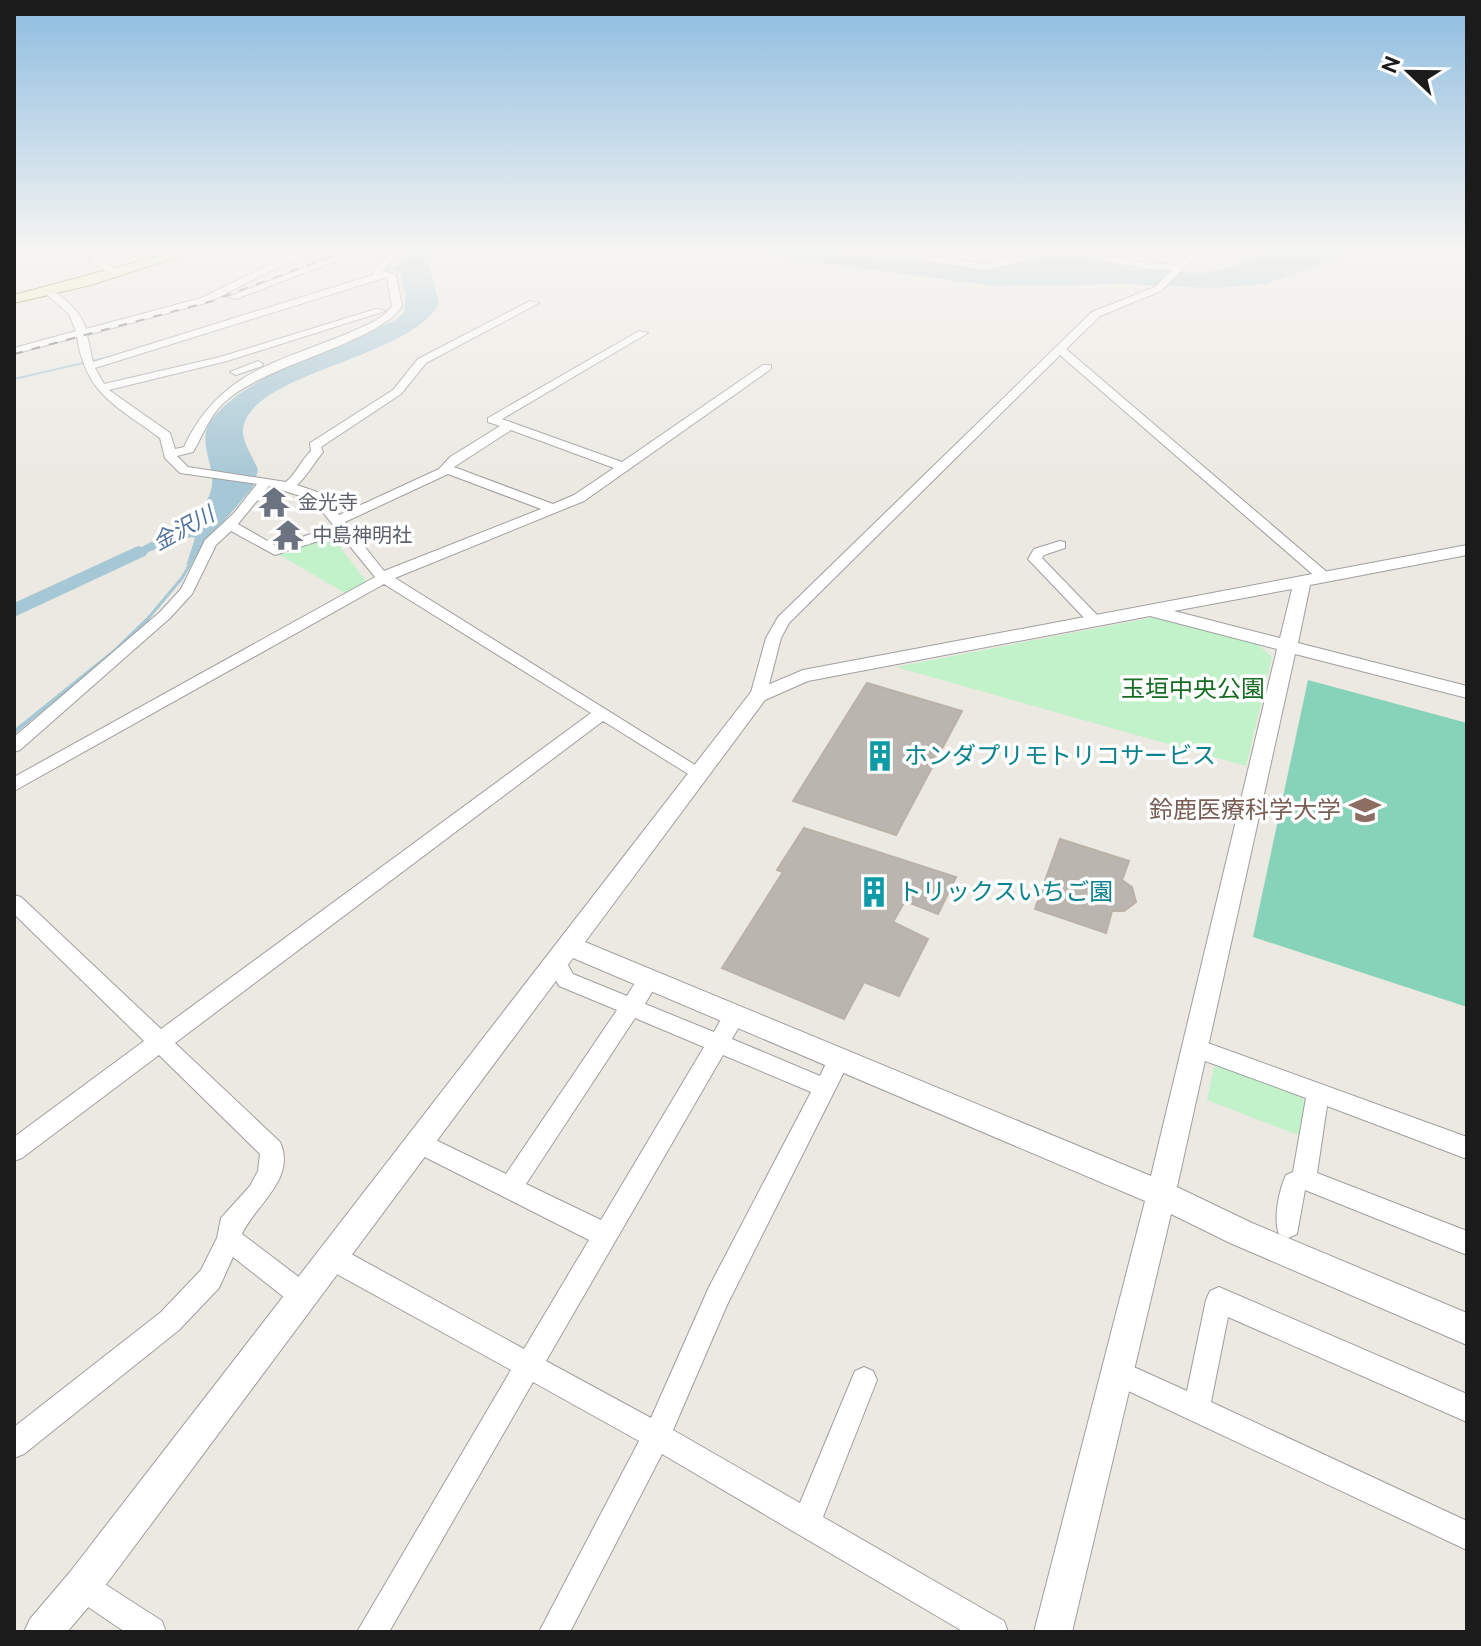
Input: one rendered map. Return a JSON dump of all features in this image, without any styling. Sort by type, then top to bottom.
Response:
[{"type":"street","points":[[82,329],[89,364],[102,388],[166,436],[170,454],[178,467],[266,481],[318,497],[386,578],[699,773]]},
{"type":"street","points":[[14,357],[112,329]]},
{"type":"street","points":[[14,351],[126,329]]},
{"type":"street","points":[[89,364],[203,329]]},
{"type":"street","points":[[102,388],[239,354],[322,329]]},
{"type":"street","points":[[170,454],[189,449],[204,414],[225,395],[271,370],[364,329]]},
{"type":"street","points":[[289,486],[305,471],[306,463],[317,452],[314,446],[397,392],[422,361],[484,329]]},
{"type":"street","points":[[43,1632],[83,1585],[333,1258],[758,696],[767,677],[769,644],[783,620],[1082,329]]},
{"type":"street","points":[[624,467],[491,419],[643,333]]},
{"type":"street","points":[[1060,349],[1323,576]]},
{"type":"street","points":[[239,354],[271,370]]},
{"type":"street","points":[[236,372],[258,364]]},
{"type":"street","points":[[14,785],[386,578],[579,498],[767,367]]},
{"type":"street","points":[[230,525],[275,551],[340,524],[447,469],[454,460],[509,426]]},
{"type":"street","points":[[447,469],[552,508]]},
{"type":"street","points":[[14,746],[165,615],[187,591],[210,543],[230,525],[266,481]]},
{"type":"street","points":[[1060,545],[1039,552],[1035,559],[1095,621]]},
{"type":"street","points":[[758,696],[803,676],[1467,550]]},
{"type":"street","points":[[1053,1632],[1161,1194],[1303,579]]},
{"type":"street","points":[[1151,610],[1467,692]]},
{"type":"street","points":[[14,1150],[603,713]]},
{"type":"street","points":[[14,902],[272,1150],[269,1173],[258,1194],[230,1226],[229,1239],[210,1279],[170,1321],[14,1444]]},
{"type":"street","points":[[562,954],[649,980],[838,1062],[1161,1194],[1241,1233],[1467,1329]]},
{"type":"street","points":[[562,954],[566,980],[825,1088]]},
{"type":"street","points":[[510,1188],[649,980]]},
{"type":"street","points":[[372,1632],[733,1018]]},
{"type":"street","points":[[1194,1047],[1467,1148]]},
{"type":"street","points":[[554,1632],[657,1436],[718,1296],[838,1062]]},
{"type":"street","points":[[1304,1179],[1318,1093]]},
{"type":"street","points":[[419,1143],[605,1235]]},
{"type":"street","points":[[1288,1226],[1294,1183],[1304,1179],[1467,1243]]},
{"type":"street","points":[[229,1239],[303,1296]]},
{"type":"street","points":[[333,1258],[657,1436],[993,1632]]},
{"type":"street","points":[[1196,1410],[1219,1300],[1467,1408]]},
{"type":"street","points":[[1116,1372],[1467,1536]]},
{"type":"street","points":[[806,1523],[864,1380]]},
{"type":"street","points":[[83,1585],[151,1632]]},
{"type":"green space","points":[[330,533],[367,583],[347,594],[278,554]]},
{"type":"green space","name":"玉垣中央公園","points":[[1155,617],[1256,643],[1272,657],[1246,766],[896,667]]},
{"type":"green space","name":"鈴鹿医療科学大学","points":[[1308,680],[1467,723],[1467,1007],[1253,937]]},
{"type":"green space","points":[[1222,1064],[1298,1093],[1306,1104],[1301,1136],[1207,1100],[1214,1067]]},
{"type":"water","points":[[375,329],[413,329],[370,351],[278,390],[256,406],[243,430],[258,470],[253,487],[186,566],[195,538],[191,537],[108,566],[177,526],[208,498],[212,477],[205,437],[214,417],[230,401],[273,373]]},
{"type":"building","name":"ホンダプリモトリコサービス","points":[[867,683],[962,711],[896,835],[793,801]]},
{"type":"building","points":[[804,828],[956,877],[938,914],[905,901],[893,922],[928,939],[899,996],[864,982],[844,1019],[722,968],[783,872],[777,870]]},
{"type":"building","points":[[1060,839],[1129,861],[1122,880],[1132,887],[1136,902],[1124,911],[1112,911],[1106,933],[1035,909]]},
{"type":"waterway","points":[[14,379],[105,358]]},
{"type":"waterway","points":[[145,622],[182,578],[198,550]]},
{"type":"waterway","name":"金沢川","points":[[14,611],[138,552]]},
{"type":"waterway","points":[[14,732],[116,650],[145,622]]},
{"type":"railway","points":[[14,354],[108,329]]},
{"type":"place","name":"金光寺","points":[[274,502]]},
{"type":"place","name":"中島神明社","points":[[288,535]]},
{"type":"place","name":"ホンダプリモトリコサービス","points":[[880,756]]},
{"type":"place","name":"鈴鹿医療科学大学","points":[[1365,810]]},
{"type":"place","name":"トリックスいちご園","points":[[874,892]]}]
